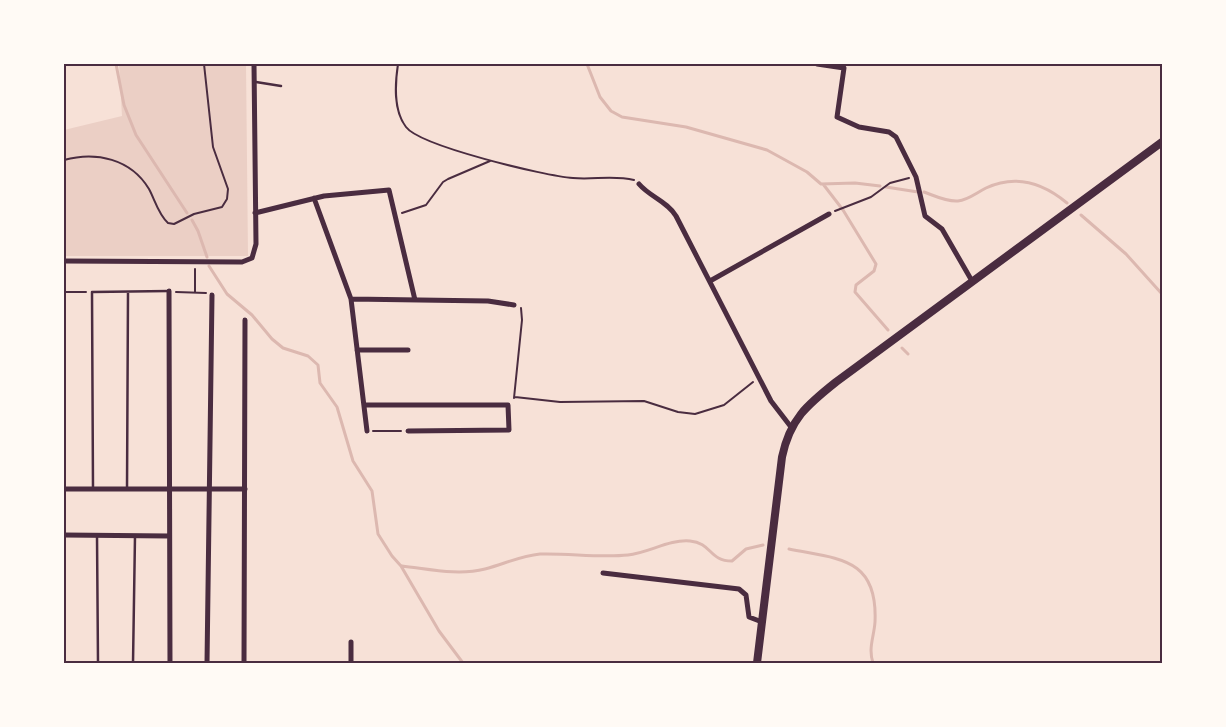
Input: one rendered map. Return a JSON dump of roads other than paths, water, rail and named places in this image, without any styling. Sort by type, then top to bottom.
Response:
[{"type":"main road","points":[[757,663],[782,457],[791,427],[800,413],[836,382],[1162,142]]},
{"type":"street","points":[[64,261],[242,262],[252,258],[256,244],[254,64]]},
{"type":"street","points":[[817,64],[844,68],[838,117],[858,127],[889,132],[901,143],[916,177],[925,216],[942,229],[972,281]]},
{"type":"street","points":[[640,184],[649,194],[671,208],[778,412],[791,427]]},
{"type":"street","points":[[256,213],[314,198],[388,190],[415,300]]},
{"type":"street","points":[[314,198],[351,298],[367,431]]},
{"type":"street","points":[[710,282],[829,214]]},
{"type":"street","points":[[169,291],[170,663]]},
{"type":"street","points":[[207,663],[212,295]]},
{"type":"street","points":[[351,298],[488,301],[514,305]]},
{"type":"street","points":[[244,663],[245,320]]},
{"type":"street","points":[[357,350],[408,350]]},
{"type":"street","points":[[364,405],[508,405],[509,430],[408,431]]},
{"type":"street","points":[[64,489],[245,489]]},
{"type":"street","points":[[64,535],[169,536]]},
{"type":"street","points":[[603,573],[739,589],[746,595],[749,617],[762,622]]},
{"type":"street","points":[[351,642],[351,663]]},
{"type":"lane","points":[[254,82],[282,86]]},
{"type":"lane","points":[[93,489],[92,292],[169,291]]},
{"type":"lane","points":[[127,489],[128,292]]},
{"type":"lane","points":[[97,536],[98,663]]},
{"type":"lane","points":[[133,663],[135,536]]},
{"type":"waterway","points":[[116,64],[124,105],[136,135],[187,213]]},
{"type":"waterway","points":[[587,64],[600,97],[611,111],[622,117],[686,127],[767,150],[807,172],[821,184],[855,183],[880,186]]},
{"type":"waterway","points":[[924,192],[945,200],[958,201],[969,198],[997,184],[1018,181],[1048,190],[1067,203]]},
{"type":"waterway","points":[[823,184],[843,210],[876,264],[874,271],[856,285],[855,292],[888,330]]},
{"type":"waterway","points":[[886,187],[918,192]]},
{"type":"waterway","points":[[1081,215],[1126,254],[1162,294]]},
{"type":"waterway","points":[[192,220],[207,257]]},
{"type":"waterway","points":[[209,266],[227,294],[252,315],[272,339],[283,348],[308,356],[318,365],[320,383],[337,407],[353,461],[372,491],[378,534],[401,566],[439,631],[463,663]]},
{"type":"waterway","points":[[902,348],[908,354]]},
{"type":"waterway","points":[[402,566],[464,572],[485,569],[519,558],[540,554],[628,555],[682,541],[697,542],[719,558],[732,561],[746,549],[763,545]]},
{"type":"waterway","points":[[789,549],[839,559],[862,573],[870,585],[874,601],[875,622],[871,652],[873,663]]}]
